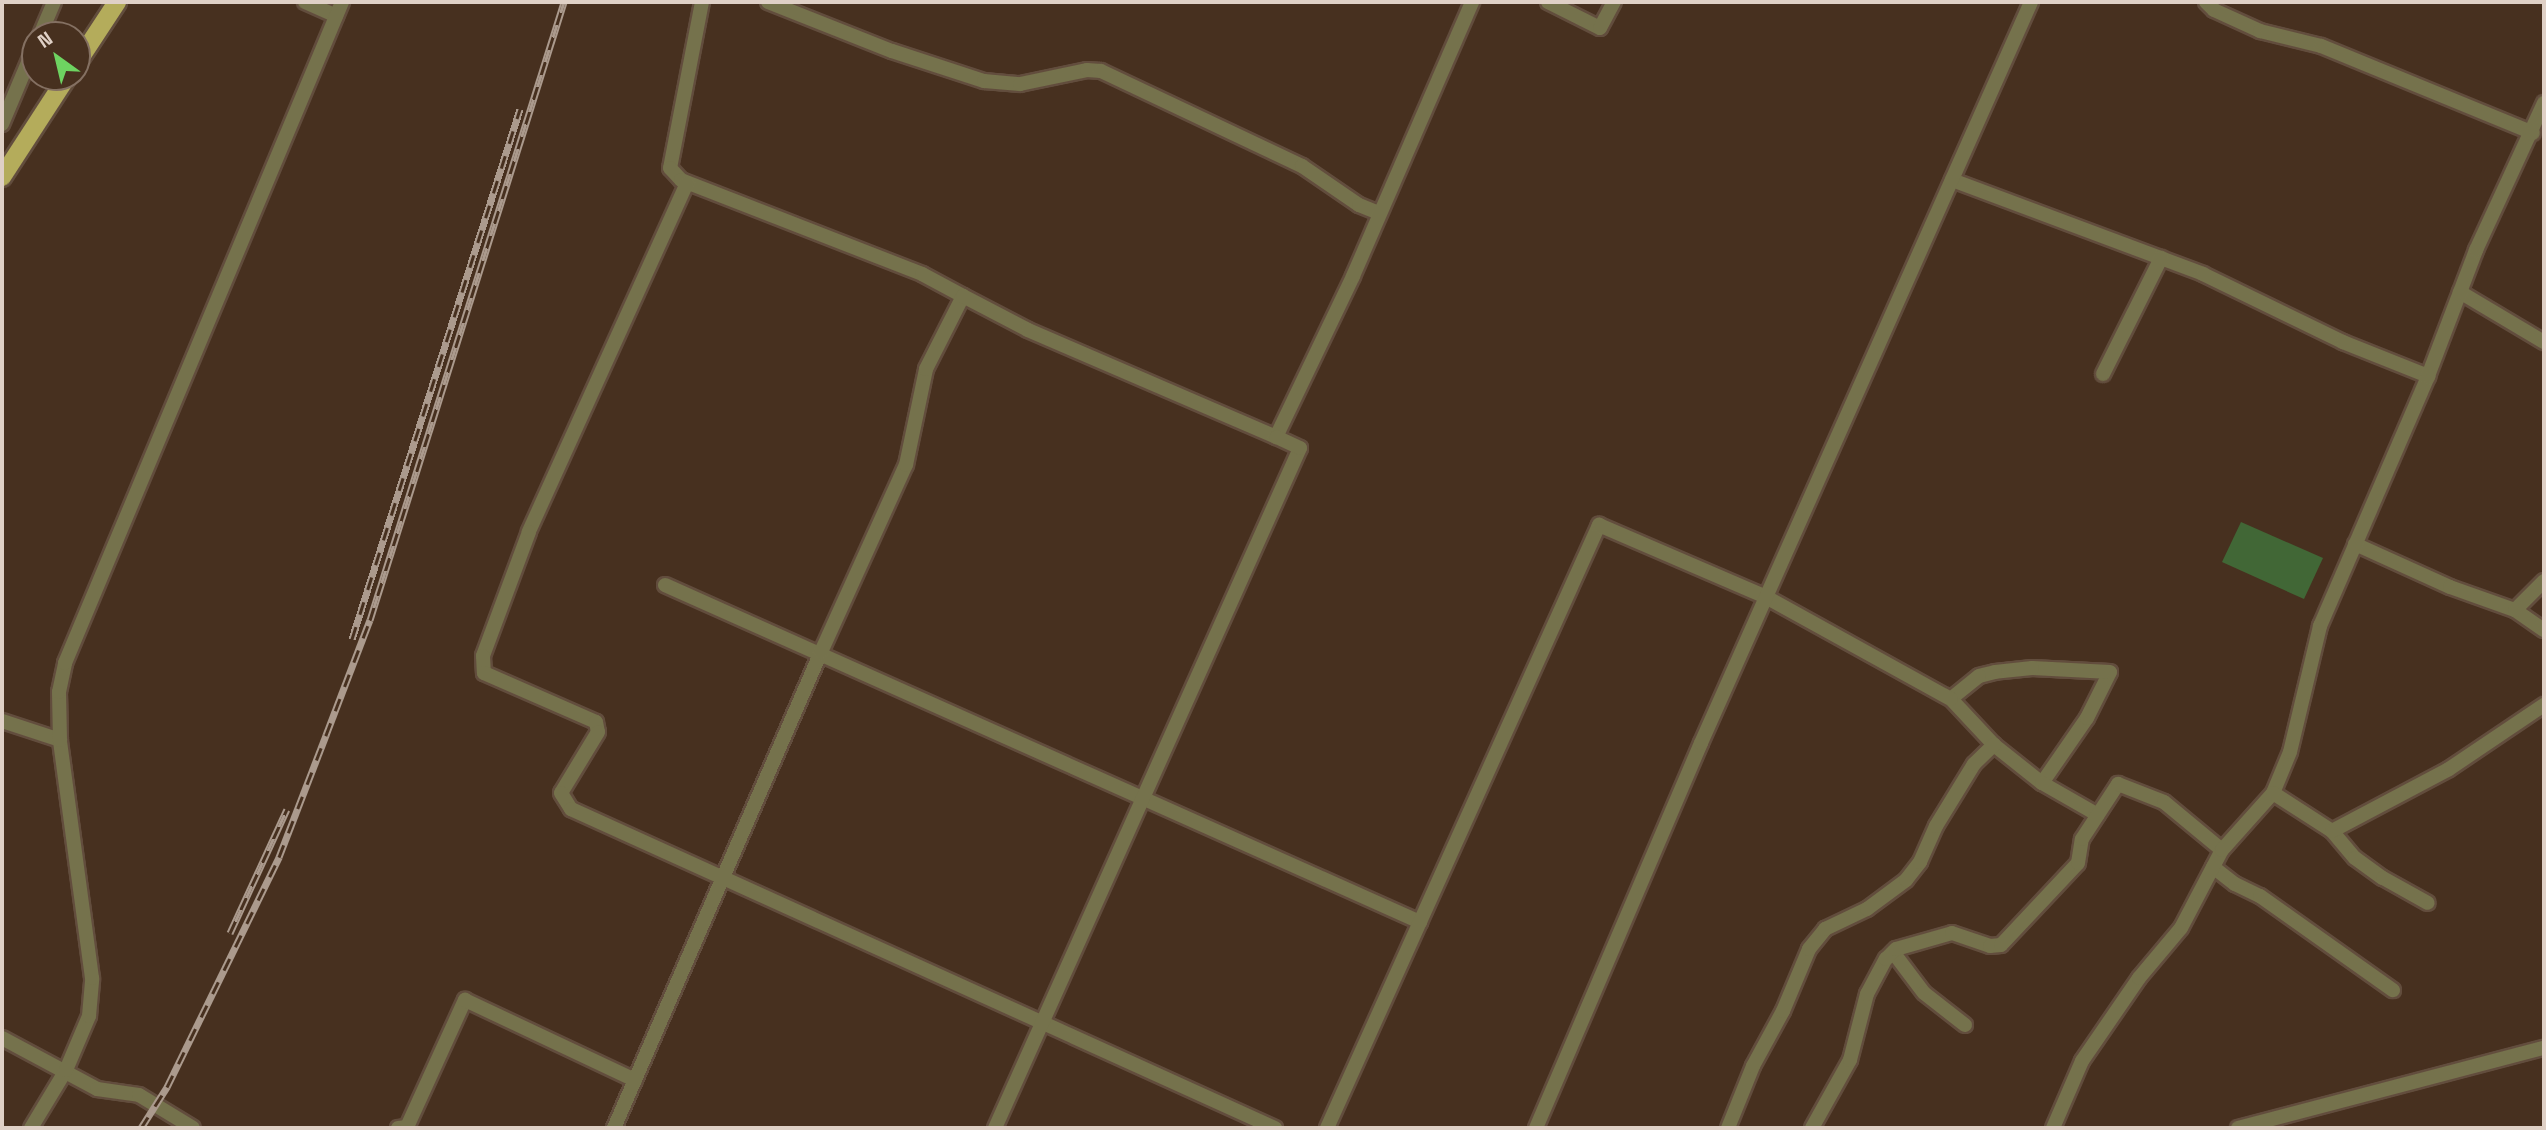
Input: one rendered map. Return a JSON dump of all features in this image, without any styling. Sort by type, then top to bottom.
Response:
[{"type":"main road","points":[[91,41],[117,2]]},
{"type":"main road","points":[[2,177],[58,91]]},
{"type":"street","points":[[46,21],[54,2]]},
{"type":"street","points":[[31,1128],[64,1073],[89,1016],[92,978],[60,740],[59,692],[65,663],[339,9],[305,2]]},
{"type":"street","points":[[702,2],[670,168],[687,183],[922,274],[1028,330],[1300,449],[995,1128]]},
{"type":"street","points":[[768,2],[892,51],[984,80],[1020,84],[1087,70],[1101,71],[1302,166],[1359,205],[1379,214]]},
{"type":"street","points":[[1276,437],[1353,276],[1472,2]]},
{"type":"street","points":[[1548,2],[1600,28],[1614,2]]},
{"type":"street","points":[[1539,1127],[1766,597],[2031,2]]},
{"type":"street","points":[[2206,2],[2214,10],[2260,31],[2298,43],[2321,46],[2537,132]]},
{"type":"street","points":[[2,124],[21,79]]},
{"type":"street","points":[[2053,1128],[2082,1061],[2139,978],[2181,928],[2222,850],[2273,793],[2290,752],[2320,626],[2428,376],[2476,250],[2537,132],[2544,103]]},
{"type":"street","points":[[1952,180],[2203,274],[2343,342],[2428,376]]},
{"type":"street","points":[[687,183],[529,532],[481,664],[484,673],[596,722],[598,732],[561,793],[571,809],[1041,1025],[1275,1128]]},
{"type":"street","points":[[2103,373],[2161,258]]},
{"type":"street","points":[[2460,292],[2544,342]]},
{"type":"street","points":[[614,1128],[821,652],[906,466],[926,369],[963,296]]},
{"type":"street","points":[[1327,1128],[1599,524],[1766,597],[1862,647],[1879,662],[1951,699],[1994,746],[2042,783],[2098,815]]},
{"type":"street","points":[[2355,544],[2450,587],[2515,610],[2544,630]]},
{"type":"street","points":[[2515,610],[2544,581]]},
{"type":"street","points":[[665,585],[821,652],[1420,922]]},
{"type":"street","points":[[1951,699],[1979,676],[1995,672],[2032,668],[2110,672],[2087,718],[2042,783]]},
{"type":"street","points":[[2332,831],[2449,769],[2544,705]]},
{"type":"street","points":[[2,721],[60,740]]},
{"type":"street","points":[[1728,1128],[1753,1066],[1783,1011],[1810,949],[1825,929],[1867,909],[1906,880],[1920,862],[1936,826],[1974,764],[1994,746]]},
{"type":"street","points":[[1812,1128],[1850,1060],[1875,975],[1893,953],[1952,933],[1990,946],[2001,944],[2078,863],[2082,839],[2118,784],[2164,802],[2222,850]]},
{"type":"street","points":[[2273,793],[2332,831],[2355,858],[2383,878],[2428,903]]},
{"type":"street","points":[[2213,867],[2235,884],[2260,896],[2393,990]]},
{"type":"street","points":[[1893,953],[1924,993],[1965,1025]]},
{"type":"street","points":[[398,1128],[407,1127],[465,1000],[635,1080]]},
{"type":"street","points":[[2,1038],[97,1088],[139,1095],[193,1128]]},
{"type":"street","points":[[2238,1128],[2544,1048]]},
{"type":"green space","points":[[2241,522],[2323,558],[2304,599],[2222,562]]},
{"type":"railway","points":[[141,1128],[167,1087],[279,857],[370,620],[564,2]]},
{"type":"railway","points":[[352,639],[520,109]]},
{"type":"railway","points":[[230,933],[287,809]]}]
